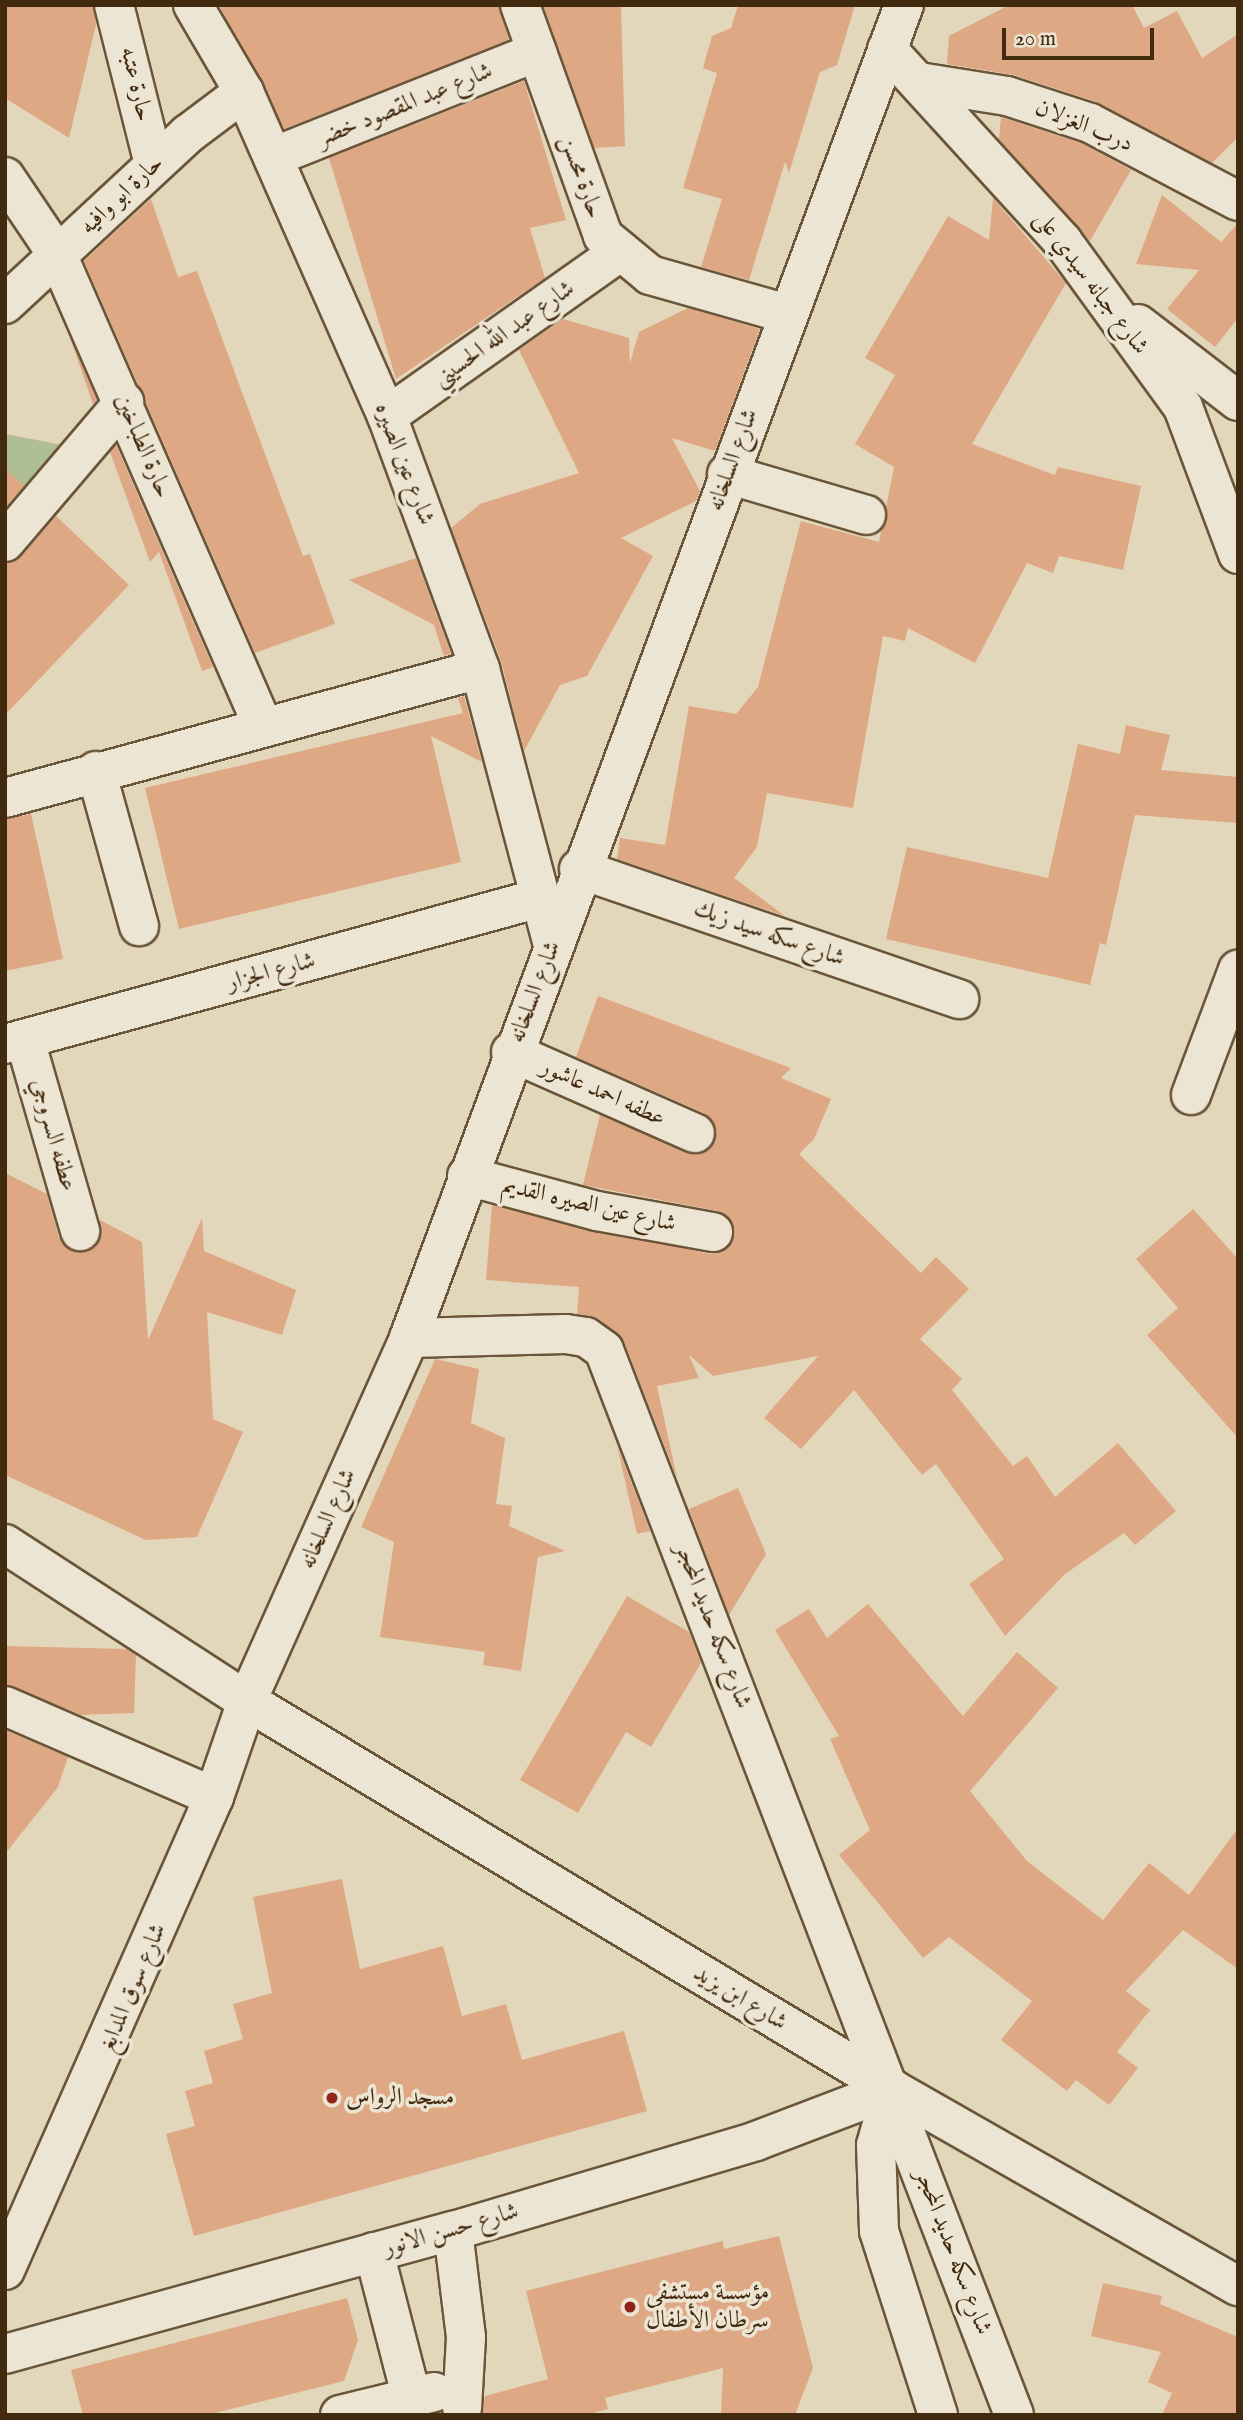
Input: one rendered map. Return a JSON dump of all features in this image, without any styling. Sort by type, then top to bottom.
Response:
[{"type":"street","name":"حارة عتبه","points":[[114,5],[154,164]]},
{"type":"street","name":"شارع عين الصيره","points":[[193,5],[244,92],[387,416],[480,668],[536,900],[553,946]]},
{"type":"street","name":"حارة محسن","points":[[520,5],[603,236],[650,275],[788,314]]},
{"type":"street","name":"شارع السلخانه","points":[[247,1701],[409,1338],[511,1052],[904,5]]},
{"type":"street","name":"شارع جبانه سيدي على","points":[[887,49],[1002,170],[1103,298],[1183,407],[1238,554]]},
{"type":"street","name":"شارع عبد المقصود خضر","points":[[273,158],[537,52]]},
{"type":"street","name":"درب الغزلان","points":[[919,82],[1007,96],[1090,123],[1238,201]]},
{"type":"street","name":"حارة ابو وافيه","points":[[5,304],[154,164],[244,92]]},
{"type":"street","name":"حارة الطباخين","points":[[5,177],[57,254],[124,402],[262,724]]},
{"type":"street","name":"شارع عبد الله الحسيني","points":[[387,416],[621,251]]},
{"type":"street","points":[[1103,298],[1238,401]]},
{"type":"street","points":[[5,542],[124,402]]},
{"type":"street","points":[[727,474],[866,515]]},
{"type":"street","points":[[5,798],[262,724],[480,668]]},
{"type":"street","points":[[96,771],[139,926]]},
{"type":"street","name":"شارع سكه سيد زيك","points":[[579,869],[959,999]]},
{"type":"street","name":"شارع الجزار","points":[[15,1042],[536,900]]},
{"type":"street","points":[[1191,1096],[1238,970]]},
{"type":"street","name":"عطفه السروجي","points":[[15,1042],[80,1231]]},
{"type":"street","name":"عطفه احمد عاشور","points":[[511,1052],[695,1133]]},
{"type":"street","name":"شارع عين الصيره القديم","points":[[467,1176],[597,1211],[713,1232]]},
{"type":"street","name":"شارع سكه حديد المحجر","points":[[409,1338],[566,1334],[586,1337],[604,1350],[891,2089],[1014,2415]]},
{"type":"street","points":[[5,1544],[247,1701]]},
{"type":"street","name":"شارع سوق المدابغ","points":[[5,2270],[214,1797],[247,1701]]},
{"type":"street","name":"شارع ابن يزيد","points":[[247,1701],[891,2089],[1235,2278]]},
{"type":"street","points":[[5,1706],[214,1797]]},
{"type":"street","name":"شارع سكه حديد المحجر","points":[[891,2089],[876,2145],[879,2231],[938,2415]]},
{"type":"street","name":"شارع حسن الانور","points":[[5,2354],[453,2231],[756,2141],[891,2089]]},
{"type":"street","points":[[453,2231],[466,2337],[464,2412]]},
{"type":"street","points":[[374,2252],[411,2395]]},
{"type":"street","points":[[341,2415],[411,2395],[440,2393],[464,2412]]},
{"type":"green space","points":[[5,434],[63,445],[5,507]]},
{"type":"building","points":[[5,5],[93,5],[96,25],[69,138],[5,98]]},
{"type":"building","points":[[219,5],[499,5],[509,40],[284,129]]},
{"type":"building","points":[[543,5],[621,5],[625,146],[594,148]]},
{"type":"building","points":[[738,5],[855,5],[837,65],[820,72],[789,173],[785,162],[749,280],[701,267],[722,199],[683,188],[717,73],[703,68],[712,36],[731,28]]},
{"type":"building","points":[[1009,5],[1132,5],[1144,28],[1177,11],[1202,58],[1238,34],[1238,137],[1212,163],[1097,102],[1014,75],[947,64],[949,36]]},
{"type":"building","points":[[524,81],[566,220],[530,228],[545,278],[396,379],[329,158]]},
{"type":"building","points":[[1001,117],[1081,143],[1131,170],[1090,241],[999,139]]},
{"type":"building","points":[[1162,195],[1221,242],[1238,223],[1238,318],[1215,347],[1167,309],[1199,270],[1136,264]]},
{"type":"building","points":[[993,198],[1066,283],[972,444],[1055,475],[1058,467],[1141,486],[1123,570],[1059,556],[1053,573],[1027,563],[975,663],[908,628],[905,641],[883,636],[853,808],[767,793],[757,847],[734,878],[785,916],[617,859],[620,838],[665,845],[689,706],[736,714],[758,687],[801,521],[879,542],[894,467],[855,444],[895,375],[865,358],[948,216],[989,240]]},
{"type":"building","points":[[151,199],[178,277],[197,271],[303,556],[310,554],[335,624],[255,653],[84,261]]},
{"type":"building","points":[[688,308],[760,329],[715,451],[672,438],[700,491],[696,501],[621,538],[653,556],[587,676],[560,685],[524,751],[501,661],[451,528],[480,504],[579,473],[519,350],[563,319],[629,338],[630,363],[639,332]]},
{"type":"building","points":[[69,335],[97,400],[93,404]]},
{"type":"building","points":[[116,445],[213,667],[202,671],[159,552],[150,562],[110,452]]},
{"type":"building","points":[[5,469],[24,486],[5,508]]},
{"type":"building","points":[[56,516],[129,585],[5,715],[5,563],[22,556]]},
{"type":"building","points":[[416,558],[451,654],[444,656],[434,625],[349,580]]},
{"type":"building","points":[[464,696],[482,762],[431,736],[461,862],[179,929],[145,788],[463,713],[458,698]]},
{"type":"building","points":[[1126,725],[1170,735],[1161,770],[1238,777],[1238,823],[1135,815],[1106,945],[1100,943],[1090,985],[886,939],[907,847],[1048,878],[1078,744],[1120,754]]},
{"type":"building","points":[[31,814],[63,959],[5,971],[5,819]]},
{"type":"building","points":[[598,996],[791,1068],[781,1078],[831,1099],[814,1139],[799,1154],[921,1273],[936,1257],[969,1289],[920,1339],[962,1379],[952,1390],[1013,1466],[1027,1456],[1055,1497],[1118,1443],[1176,1511],[1135,1545],[1124,1533],[1065,1574],[1005,1636],[969,1584],[1004,1559],[936,1464],[922,1475],[854,1390],[801,1449],[764,1418],[818,1356],[713,1376],[689,1355],[699,1378],[657,1386],[677,1478],[624,1342],[599,1319],[577,1314],[579,1287],[486,1280],[492,1205],[709,1254],[721,1252],[734,1237],[733,1224],[718,1211],[583,1185],[600,1115],[697,1155],[708,1150],[717,1131],[704,1113],[576,1057]]},
{"type":"building","points":[[5,1173],[47,1194],[59,1238],[74,1252],[96,1246],[100,1220],[142,1242],[148,1340],[202,1218],[204,1251],[296,1290],[282,1335],[207,1312],[213,1419],[243,1432],[197,1537],[146,1540],[5,1475]]},
{"type":"building","points":[[1193,1209],[1238,1259],[1238,1438],[1147,1335],[1178,1308],[1136,1259]]},
{"type":"building","points":[[435,1359],[479,1369],[471,1423],[505,1438],[496,1504],[512,1506],[509,1526],[565,1551],[538,1557],[521,1671],[483,1665],[485,1652],[380,1637],[394,1542],[361,1527]]},
{"type":"building","points":[[617,1445],[650,1531],[637,1534]]},
{"type":"building","points":[[738,1488],[766,1554],[729,1615],[689,1509]]},
{"type":"building","points":[[627,1596],[689,1632],[701,1663],[651,1747],[626,1732],[578,1813],[520,1780]]},
{"type":"building","points":[[868,1604],[963,1716],[1017,1652],[1058,1688],[970,1791],[1027,1861],[1103,1920],[1149,1863],[1189,1895],[1238,1828],[1238,1969],[1183,1930],[1126,1991],[1150,2010],[1117,2052],[1138,2068],[1109,2105],[1076,2080],[1067,2091],[1001,2040],[1032,2001],[949,1937],[923,1958],[839,1855],[870,1830],[830,1739],[839,1736],[775,1630],[809,1609],[827,1638]]},
{"type":"building","points":[[5,1646],[127,1649],[136,1655],[134,1713],[81,1715],[5,1685]]},
{"type":"building","points":[[5,1730],[68,1757],[58,1787],[5,1854]]},
{"type":"building","points":[[342,1879],[360,1969],[443,1946],[462,2016],[506,2004],[522,2060],[624,2031],[647,2111],[194,2236],[166,2134],[195,2126],[185,2091],[213,2083],[204,2051],[243,2039],[233,2004],[272,1993],[253,1897]]},
{"type":"building","points":[[779,2236],[813,2368],[795,2415],[721,2415],[723,2368],[605,2398],[608,2409],[585,2415],[482,2415],[485,2396],[548,2379],[526,2291],[723,2241],[724,2249]]},
{"type":"building","points":[[1103,2283],[1162,2296],[1160,2304],[1238,2337],[1238,2415],[1162,2415],[1172,2393],[1148,2382],[1161,2352],[1091,2336]]},
{"type":"building","points":[[347,2298],[358,2340],[344,2381],[207,2415],[83,2415],[71,2370]]},
{"type":"place","name":"مسجد الرواس","points":[[332,2098]]},
{"type":"place","name":"مؤسسة مستشفى سرطان الأطفال","points":[[630,2307]]}]
